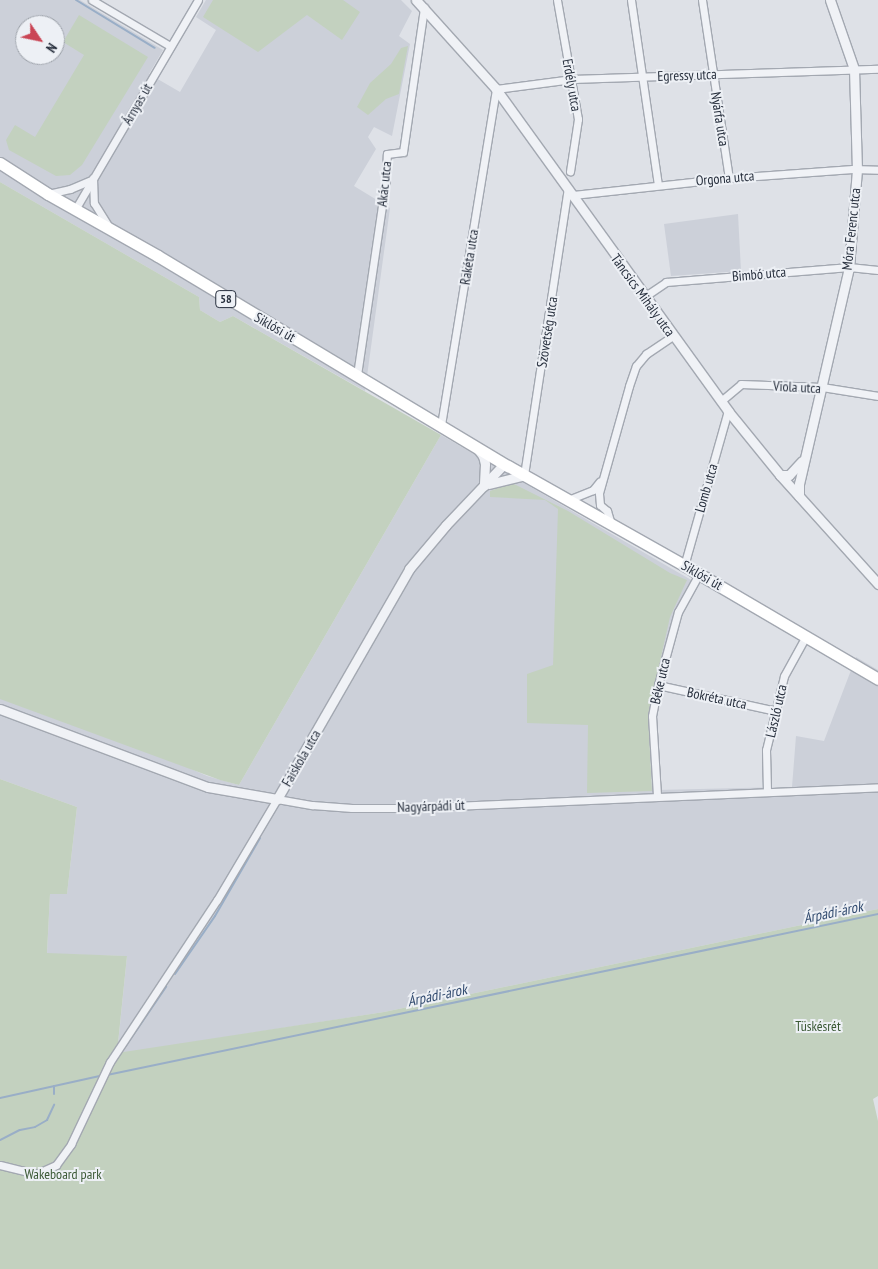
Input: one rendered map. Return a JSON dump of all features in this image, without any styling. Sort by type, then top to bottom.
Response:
[{"type":"main road","name":"Siklósi út","points":[[0,163],[48,194],[111,228],[474,445]]},
{"type":"main road","name":"58","points":[[474,445],[524,475]]},
{"type":"main road","name":"Siklósi út","points":[[524,475],[878,679]]},
{"type":"street","points":[[92,0],[170,46]]},
{"type":"street","name":"Árnyas út","points":[[76,208],[198,0]]},
{"type":"street","name":"Táncsics Mihály utca","points":[[416,0],[496,89],[728,410],[780,475],[878,584]]},
{"type":"street","name":"Erdély utca","points":[[557,0],[578,119],[570,171]]},
{"type":"street","points":[[631,0],[644,77],[658,184]]},
{"type":"street","name":"Nyárfa utca","points":[[702,0],[729,178]]},
{"type":"street","name":"Móra Ferenc utca","points":[[799,496],[799,484],[849,267],[857,169],[854,69],[830,0]]},
{"type":"street","name":"Akác utca","points":[[357,375],[386,178],[387,154],[404,152],[424,8]]},
{"type":"street","name":"Egressy utca","points":[[496,89],[572,79],[878,69]]},
{"type":"street","name":"Rakéta utca","points":[[441,425],[496,89]]},
{"type":"street","name":"Orgona utca","points":[[571,192],[729,178],[857,169],[878,170]]},
{"type":"street","points":[[48,194],[70,189],[93,178],[93,194],[96,209],[111,228]]},
{"type":"street","name":"Szövetség utca","points":[[524,475],[571,192]]},
{"type":"street","name":"Bimbó utca","points":[[644,296],[666,282],[849,267],[878,270]]},
{"type":"street","points":[[611,524],[607,511],[600,505],[598,499],[636,366],[653,348],[673,336]]},
{"type":"street","name":"Viola utca","points":[[721,400],[742,384],[822,387],[878,396]]},
{"type":"street","name":"Lomb utca","points":[[684,566],[728,410]]},
{"type":"street","points":[[474,445],[483,456],[485,464],[484,486],[503,478],[524,475]]},
{"type":"street","name":"Móra Ferenc utca","points":[[780,475],[789,475],[797,469],[805,457]]},
{"type":"street","name":"Faiskola utca","points":[[0,1165],[36,1174],[56,1165],[71,1144],[110,1062],[216,900],[277,799],[410,569],[446,525],[504,464]]},
{"type":"street","points":[[568,500],[593,490],[607,467]]},
{"type":"street","name":"Béke utca","points":[[657,795],[652,716],[658,685],[678,612],[698,574]]},
{"type":"street","name":"László utca","points":[[767,791],[766,750],[784,676],[806,636]]},
{"type":"street","name":"Bokréta utca","points":[[658,685],[776,711]]},
{"type":"street","name":"Nagyárpádi út","points":[[0,709],[208,787],[312,805],[352,808],[878,787]]},
{"type":"shaded area","points":[[0,0],[80,0],[163,50],[149,74],[180,92],[216,30],[196,17],[206,0],[401,0],[412,11],[399,36],[410,44],[392,136],[374,127],[368,137],[376,149],[354,186],[390,208],[365,391],[233,316],[220,322],[200,310],[199,297],[0,182]]},
{"type":"shaded area","points":[[738,214],[741,271],[671,276],[664,224]]},
{"type":"shaded area","points":[[441,435],[693,581],[677,612],[652,716],[656,790],[792,787],[796,736],[824,741],[856,657],[878,670],[878,909],[384,1012],[117,1054],[127,956],[47,954],[50,894],[67,894],[77,807],[0,779],[0,684],[207,776],[239,785]]},
{"type":"green space","points":[[213,0],[343,0],[360,12],[342,40],[307,15],[258,52],[203,17]]},
{"type":"green space","points":[[79,15],[148,57],[82,165],[70,175],[56,176],[9,150],[6,140],[15,125],[35,137],[84,55],[65,43],[65,39]]},
{"type":"green space","points":[[408,46],[399,94],[386,99],[368,115],[357,107],[370,83],[391,64],[401,48]]},
{"type":"green space","points":[[0,182],[199,297],[200,310],[220,322],[233,316],[441,435],[239,785],[220,780],[0,699]]},
{"type":"green space","points":[[512,483],[568,511],[670,573],[687,580],[670,617],[648,715],[652,791],[587,793],[588,725],[527,723],[527,674],[553,665],[558,509],[545,500],[490,497],[490,491]]},
{"type":"green space","points":[[0,779],[77,807],[67,894],[50,894],[47,953],[127,956],[117,1053],[384,1012],[878,909],[878,1096],[873,1099],[878,1121],[878,1269],[0,1269]]},
{"type":"waterway","points":[[76,0],[155,48]]},
{"type":"waterway","points":[[175,974],[215,916],[260,838]]},
{"type":"waterway","name":"Árpádi-árok","points":[[107,1075],[878,914]]},
{"type":"waterway","points":[[125,1047],[166,987]]},
{"type":"waterway","name":"Árpádi-árok","points":[[0,1098],[100,1076]]},
{"type":"waterway","name":"Árpádi-árok","points":[[54,1086],[54,1094]]},
{"type":"waterway","points":[[0,1140],[20,1130],[35,1127],[47,1120],[54,1105]]},
{"type":"park label","name":"Tüskésrét","points":[[818,1026]]},
{"type":"park label","name":"Wakeboard park","points":[[63,1174]]}]
